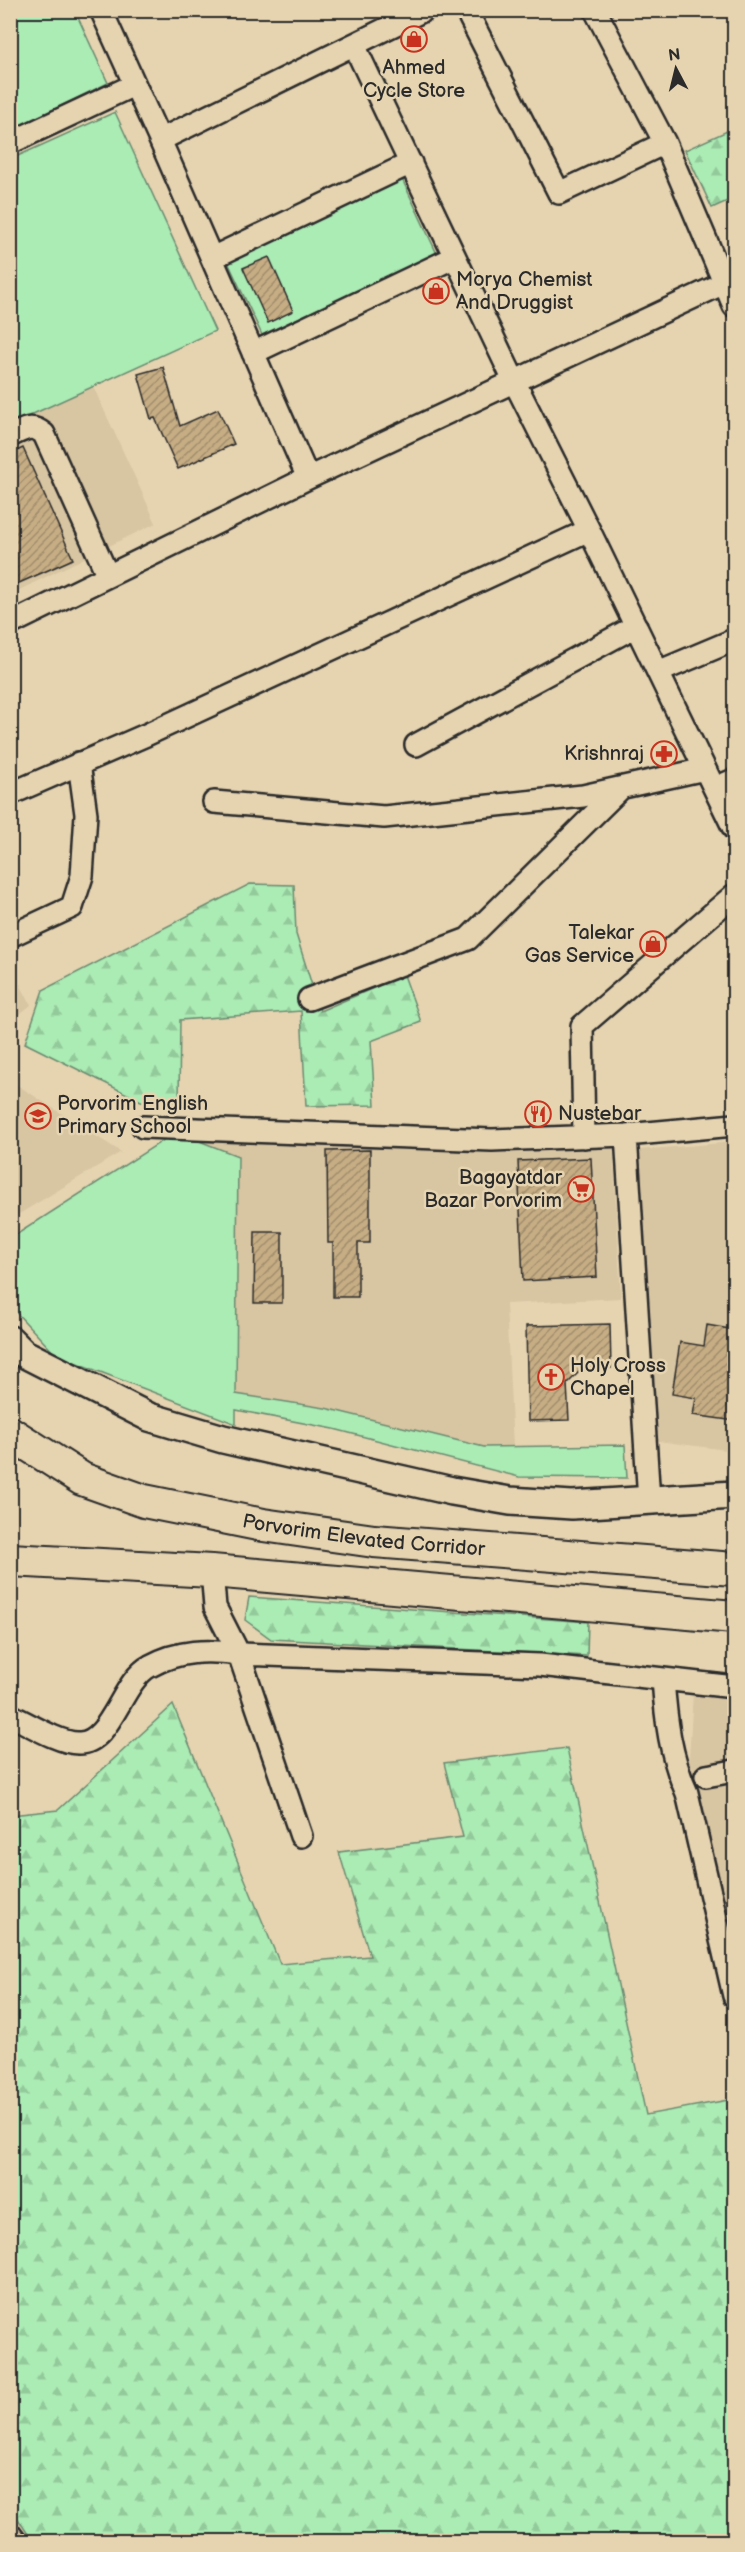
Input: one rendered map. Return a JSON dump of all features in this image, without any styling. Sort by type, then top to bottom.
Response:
[{"type":"highway","name":"Porvorim Elevated Corridor","points":[[10,1432],[82,1479],[144,1500],[262,1525],[374,1541],[735,1569]]},
{"type":"highway","points":[[13,1566],[212,1572],[735,1617]]},
{"type":"main road","points":[[10,1340],[23,1353],[149,1417],[223,1439],[452,1491],[510,1501],[572,1505],[735,1495]]},
{"type":"street","points":[[101,10],[308,478]]},
{"type":"street","points":[[160,140],[424,10]]},
{"type":"street","points":[[466,10],[559,193],[665,143]]},
{"type":"street","points":[[595,10],[665,143],[735,306]]},
{"type":"street","points":[[354,45],[514,381],[590,530],[735,829]]},
{"type":"street","points":[[10,143],[134,86]]},
{"type":"street","points":[[212,258],[411,163]]},
{"type":"street","points":[[253,353],[455,257]]},
{"type":"street","points":[[10,624],[308,478],[724,283]]},
{"type":"street","points":[[10,436],[30,427],[44,434],[108,576]]},
{"type":"street","points":[[10,794],[146,735],[590,530]]},
{"type":"street","points":[[416,745],[636,626]]},
{"type":"street","points":[[658,672],[735,640]]},
{"type":"street","points":[[10,936],[72,907],[82,876],[86,814],[79,764]]},
{"type":"street","points":[[214,802],[384,817],[582,796],[705,769]]},
{"type":"street","points":[[715,788],[735,780]]},
{"type":"street","points":[[309,999],[468,939],[621,787]]},
{"type":"street","points":[[584,1137],[582,1026],[735,895]]},
{"type":"street","points":[[143,1127],[492,1140],[626,1135],[735,1125]]},
{"type":"street","points":[[626,1135],[649,1500]]},
{"type":"street","points":[[212,1572],[215,1607],[239,1654],[301,1836]]},
{"type":"street","points":[[10,1715],[66,1741],[91,1742],[102,1732],[131,1682],[148,1666],[176,1656],[206,1650],[239,1654],[540,1665],[735,1687]]},
{"type":"street","points":[[663,1679],[669,1743],[676,1770],[687,1793],[735,1996]]},
{"type":"street","points":[[706,1776],[735,1771]]},
{"type":"street","points":[[10,2534],[16,2541]]},
{"type":"shaded area","points":[[93,386],[156,523],[11,594],[11,424]]},
{"type":"shaded area","points":[[11,967],[31,1005],[10,1021]]},
{"type":"shaded area","name":"Porvorim English Primary School","points":[[11,1081],[121,1152],[11,1219]]},
{"type":"shaded area","points":[[202,1136],[496,1149],[613,1148],[621,1298],[506,1304],[513,1447],[483,1448],[326,1409],[210,1396]]},
{"type":"shaded area","points":[[734,1142],[734,1451],[658,1441],[639,1150]]},
{"type":"shaded area","points":[[693,1693],[734,1694],[734,1954],[730,1955],[689,1759]]},
{"type":"green space","points":[[11,10],[75,11],[108,83],[11,130]]},
{"type":"green space","points":[[115,112],[215,331],[11,424],[11,159]]},
{"type":"green space","points":[[734,128],[734,198],[712,208],[685,150]]},
{"type":"green space","points":[[402,179],[437,254],[262,335],[227,260]]},
{"type":"green space","points":[[250,884],[294,885],[296,934],[320,1011],[404,975],[421,1022],[371,1041],[375,1105],[306,1106],[301,1011],[180,1020],[179,1102],[141,1101],[25,1043],[43,990]]},
{"type":"green space","points":[[176,1132],[238,1156],[236,1394],[325,1408],[484,1447],[625,1445],[627,1478],[519,1477],[334,1429],[236,1410],[236,1424],[56,1355],[11,1307],[11,1238]]},
{"type":"green space","points":[[249,1597],[588,1622],[587,1656],[271,1639],[245,1620]]},
{"type":"green space","points":[[173,1705],[280,1964],[370,1956],[339,1852],[463,1837],[444,1763],[567,1748],[646,2115],[734,2099],[734,2541],[33,2542],[11,2508],[11,1815],[58,1810]]},
{"type":"building","points":[[269,257],[293,311],[268,323],[243,268]]},
{"type":"building","points":[[163,367],[180,426],[218,409],[234,444],[178,469],[155,418],[151,419],[138,374]]},
{"type":"building","points":[[23,448],[73,559],[10,587],[10,454]]},
{"type":"building","points":[[370,1150],[370,1243],[358,1243],[358,1297],[333,1297],[333,1243],[328,1243],[327,1151]]},
{"type":"building","points":[[591,1158],[597,1277],[523,1281],[518,1161]]},
{"type":"building","points":[[255,1232],[282,1232],[282,1303],[254,1303]]},
{"type":"building","name":"Holy Cross Chapel","points":[[610,1324],[611,1368],[582,1369],[567,1384],[569,1420],[528,1421],[526,1326]]},
{"type":"building","points":[[707,1325],[735,1330],[735,1421],[693,1415],[696,1398],[672,1394],[680,1342],[704,1346]]},
{"type":"place","name":"Ahmed Cycle Store","points":[[414,39]]},
{"type":"place","name":"Morya Chemist And Druggist","points":[[436,291]]},
{"type":"place","name":"Krishnraj","points":[[664,754]]},
{"type":"place","name":"Talekar Gas Service","points":[[653,944]]},
{"type":"place","name":"Nustebar","points":[[538,1114]]},
{"type":"place","name":"Porvorim English Primary School","points":[[38,1116]]},
{"type":"place","name":"Bagayatdar Bazar Porvorim","points":[[581,1189]]},
{"type":"place","name":"Holy Cross Chapel","points":[[551,1377]]}]
